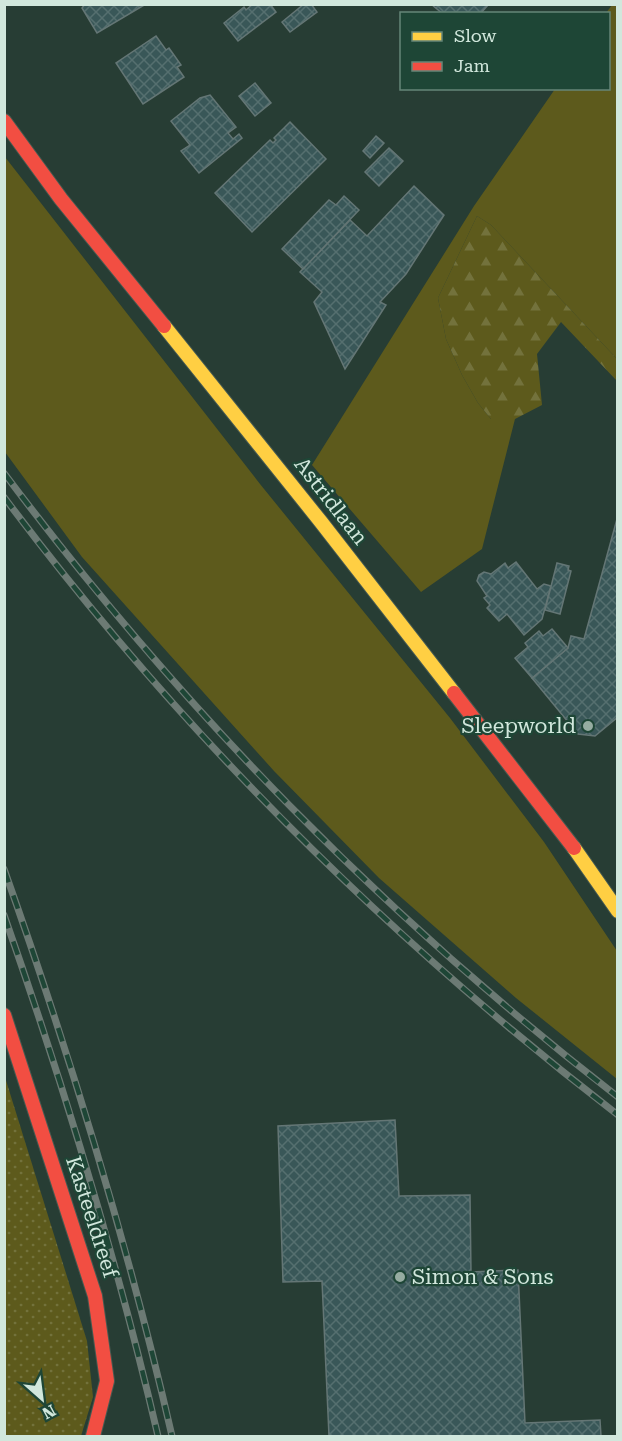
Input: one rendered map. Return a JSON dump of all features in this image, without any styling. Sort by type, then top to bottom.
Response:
[{"type":"main road","name":"Astridlaan","points":[[4,121],[61,199],[321,522],[554,820],[618,911]]},
{"type":"main road","name":"Kasteeldreef","points":[[4,1015],[95,1296],[107,1382],[93,1437]]},
{"type":"green space","points":[[612,5],[617,5],[617,359],[491,225],[477,216],[438,298],[446,339],[478,403],[491,419],[515,419],[482,549],[421,592],[312,465],[474,206],[554,90],[610,90],[610,12],[607,12]]},
{"type":"green space","points":[[5,157],[260,484],[450,718],[544,842],[617,951],[617,1079],[516,998],[379,878],[274,771],[82,557],[5,452]]},
{"type":"green space","points":[[477,216],[491,225],[617,359],[617,381],[561,322],[537,354],[542,405],[515,419],[491,419],[478,403],[462,375],[446,339],[438,298]]},
{"type":"green space","points":[[4,1074],[87,1341],[93,1397],[81,1436],[5,1436]]},
{"type":"building","points":[[85,4],[146,4],[97,33],[82,8]]},
{"type":"building","points":[[253,4],[270,4],[276,12],[238,41],[224,23],[244,7],[246,10]]},
{"type":"building","points":[[304,4],[311,4],[317,12],[290,32],[282,22]]},
{"type":"building","points":[[431,4],[489,4],[482,12],[441,12]]},
{"type":"building","points":[[156,36],[166,50],[169,48],[181,65],[177,67],[184,77],[143,104],[116,63]]},
{"type":"building","points":[[255,83],[271,103],[255,116],[239,96]]},
{"type":"building","points":[[210,95],[236,127],[228,133],[233,139],[239,134],[242,138],[199,173],[181,151],[190,145],[171,121],[200,98]]},
{"type":"building","points":[[290,122],[326,159],[252,232],[215,193],[270,140],[273,143],[276,140],[274,138]]},
{"type":"building","points":[[376,136],[384,143],[370,158],[363,151]]},
{"type":"building","points":[[389,148],[403,161],[379,186],[365,172]]},
{"type":"building","points":[[414,186],[444,215],[406,274],[380,302],[386,305],[345,369],[314,302],[322,292],[300,272],[350,220],[367,236]]},
{"type":"building","points":[[344,196],[359,210],[303,269],[282,249],[329,200],[336,205]]},
{"type":"building","points":[[617,519],[618,717],[595,736],[578,734],[532,678],[568,648],[571,636],[584,639]]},
{"type":"building","points":[[516,562],[537,589],[544,584],[551,586],[542,619],[524,635],[507,614],[499,621],[487,608],[490,605],[484,598],[487,596],[477,581],[479,575],[484,572],[491,574],[505,563],[508,568]]},
{"type":"building","points":[[557,563],[569,566],[568,570],[571,571],[560,614],[545,610]]},
{"type":"building","points":[[552,629],[568,648],[532,678],[515,658],[528,647],[525,643],[539,631],[543,636]]},
{"type":"building","name":"Simon & Sons","points":[[395,1120],[399,1196],[470,1195],[471,1272],[518,1270],[525,1423],[600,1420],[601,1436],[329,1436],[322,1281],[283,1282],[278,1126]]},
{"type":"railway","points":[[4,473],[72,561],[142,645],[290,806],[367,882],[448,956],[618,1097]]},
{"type":"railway","points":[[4,497],[141,667],[290,827],[368,903],[449,976],[532,1047],[618,1115]]},
{"type":"railway","points":[[4,869],[52,1009],[96,1150],[117,1221],[172,1436]]},
{"type":"railway","points":[[4,915],[48,1044],[88,1174],[125,1304],[158,1436]]},
{"type":"traffic: slow","points":[[164,326],[454,693]]},
{"type":"traffic: slow","points":[[574,848],[618,911]]},
{"type":"traffic: jam","points":[[4,121],[61,199],[164,326]]},
{"type":"traffic: jam","points":[[454,693],[574,848]]},
{"type":"traffic: jam","points":[[4,1015],[95,1296],[107,1381],[93,1436]]},
{"type":"place","name":"Sleepworld","points":[[588,726]]},
{"type":"place","name":"Simon & Sons","points":[[400,1277]]}]
